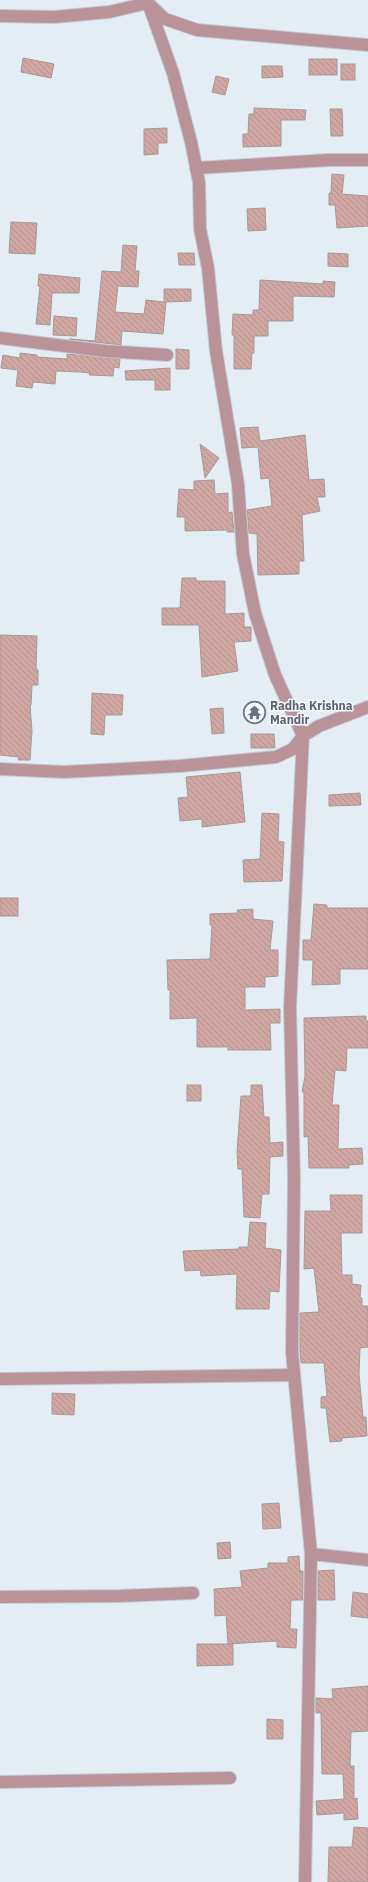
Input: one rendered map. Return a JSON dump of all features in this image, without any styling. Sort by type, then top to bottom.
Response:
[{"type":"street","points":[[0,16],[54,17],[108,12],[148,2]]},
{"type":"street","points":[[148,2],[165,19],[197,30],[368,45]]},
{"type":"street","points":[[148,2],[173,72],[191,142],[199,182],[200,229],[208,268],[216,351],[238,484],[242,554],[255,613],[275,676],[304,736],[290,1008],[294,1179],[292,1352],[311,1554],[305,1882]]},
{"type":"street","points":[[196,168],[329,160],[368,160]]},
{"type":"street","points":[[0,338],[105,351],[167,355]]},
{"type":"street","points":[[0,768],[64,772],[180,766],[276,758],[293,749],[304,736],[319,726],[368,707]]},
{"type":"street","points":[[0,1379],[294,1375]]},
{"type":"street","points":[[311,1554],[368,1560]]},
{"type":"street","points":[[0,1597],[120,1596],[193,1593]]},
{"type":"street","points":[[0,1782],[230,1778]]},
{"type":"building","points":[[23,58],[54,64],[51,78],[21,72]]},
{"type":"building","points":[[309,59],[337,59],[337,75],[309,75]]},
{"type":"building","points":[[341,64],[355,64],[355,80],[341,80]]},
{"type":"building","points":[[262,66],[282,66],[283,77],[262,78]]},
{"type":"building","points":[[216,76],[229,79],[225,95],[212,92]]},
{"type":"building","points":[[254,108],[306,110],[305,120],[281,120],[281,146],[243,147],[243,134],[248,134],[249,114],[254,114]]},
{"type":"building","points":[[330,109],[342,109],[343,136],[331,136]]},
{"type":"building","points":[[167,128],[167,143],[158,143],[158,154],[144,155],[144,129]]},
{"type":"building","points":[[332,174],[344,175],[342,194],[368,196],[368,226],[337,228],[335,205],[329,205]]},
{"type":"building","points":[[265,208],[266,230],[248,231],[247,209]]},
{"type":"building","points":[[11,222],[37,223],[35,254],[9,253]]},
{"type":"building","points":[[123,245],[137,246],[135,271],[139,271],[138,287],[118,286],[115,312],[144,314],[146,300],[164,302],[164,289],[191,289],[191,301],[166,302],[163,334],[122,331],[121,345],[69,339],[95,341],[102,271],[121,272]]},
{"type":"building","points":[[178,253],[194,253],[195,265],[179,265]]},
{"type":"building","points":[[328,253],[348,254],[348,267],[328,266]]},
{"type":"building","points":[[39,274],[80,278],[79,293],[52,293],[50,325],[36,324],[40,286],[38,286]]},
{"type":"building","points":[[260,280],[323,284],[323,281],[335,282],[334,297],[293,296],[293,321],[268,321],[268,336],[254,336],[254,353],[252,353],[251,369],[234,369],[234,335],[232,335],[233,314],[253,315],[253,310],[259,310]]},
{"type":"building","points":[[54,316],[77,318],[76,336],[53,335]]},
{"type":"building","points":[[176,349],[189,350],[189,369],[176,369]]},
{"type":"building","points":[[20,353],[37,355],[37,357],[67,359],[67,354],[120,359],[119,368],[114,367],[113,376],[56,371],[55,384],[33,382],[32,388],[16,386],[18,370],[1,368],[3,355],[20,358]]},
{"type":"building","points":[[170,368],[170,390],[155,390],[155,380],[126,380],[125,371]]},
{"type":"building","points":[[258,427],[260,441],[305,435],[309,480],[324,479],[325,497],[317,497],[320,511],[302,515],[304,561],[299,561],[299,574],[258,575],[257,534],[249,533],[247,510],[272,506],[269,478],[261,479],[258,447],[242,448],[240,428]]},
{"type":"building","points":[[200,444],[219,458],[205,478]]},
{"type":"building","points":[[214,480],[215,494],[228,493],[228,513],[232,512],[234,532],[227,532],[227,530],[185,531],[185,517],[177,517],[179,489],[194,490],[194,481]]},
{"type":"building","points":[[182,578],[196,578],[196,581],[225,581],[225,614],[244,613],[244,627],[251,627],[251,641],[234,642],[238,671],[202,677],[199,625],[162,625],[162,608],[180,608]]},
{"type":"building","points":[[0,635],[37,636],[36,669],[38,670],[38,685],[32,685],[30,705],[32,731],[30,760],[18,760],[19,757],[0,755]]},
{"type":"building","points":[[92,693],[123,695],[122,715],[105,715],[104,735],[91,734]]},
{"type":"building","points":[[223,708],[224,733],[212,734],[210,709]]},
{"type":"building","points":[[251,734],[274,734],[275,748],[251,748]]},
{"type":"building","points":[[240,772],[245,822],[202,827],[202,819],[180,821],[178,798],[188,797],[186,777]]},
{"type":"building","points":[[360,793],[361,805],[329,806],[329,795]]},
{"type":"building","points":[[262,813],[279,814],[278,841],[284,842],[282,881],[244,882],[243,860],[260,859]]},
{"type":"building","points":[[0,898],[18,898],[18,916],[0,916]]},
{"type":"building","points":[[314,904],[327,905],[327,908],[368,908],[368,969],[340,969],[340,984],[312,985],[313,960],[303,960],[303,940],[311,940]]},
{"type":"building","points":[[253,909],[253,919],[273,921],[270,950],[278,950],[278,976],[265,977],[265,987],[245,987],[245,1010],[280,1009],[280,1023],[270,1023],[271,1050],[228,1050],[228,1047],[197,1047],[197,1018],[170,1019],[170,990],[168,990],[167,960],[210,959],[212,925],[210,925],[210,914],[238,913],[237,910]]},
{"type":"building","points":[[366,1016],[366,1021],[368,1021],[368,1048],[347,1048],[346,1071],[335,1070],[332,1105],[339,1105],[338,1149],[362,1148],[363,1164],[349,1165],[349,1168],[309,1168],[308,1136],[304,1137],[304,1092],[302,1092],[305,1076],[304,1018]]},
{"type":"building","points":[[187,1085],[201,1085],[201,1101],[187,1101]]},
{"type":"building","points":[[251,1085],[262,1085],[264,1117],[269,1117],[270,1143],[283,1142],[283,1156],[270,1157],[269,1194],[262,1194],[260,1218],[244,1217],[242,1169],[238,1169],[237,1152],[241,1096],[251,1096]]},
{"type":"building","points":[[330,1195],[362,1195],[362,1233],[341,1233],[342,1275],[352,1275],[352,1284],[361,1285],[360,1298],[362,1298],[362,1306],[368,1306],[368,1347],[360,1348],[359,1374],[363,1417],[366,1417],[367,1436],[342,1438],[342,1441],[330,1442],[326,1408],[321,1408],[321,1397],[327,1396],[324,1363],[301,1363],[300,1313],[319,1312],[314,1268],[304,1269],[305,1211],[331,1211]]},
{"type":"building","points":[[250,1222],[266,1223],[265,1248],[281,1250],[279,1292],[270,1291],[269,1309],[236,1309],[237,1274],[201,1276],[200,1270],[185,1271],[183,1251],[239,1249],[239,1247],[248,1247]]},
{"type":"building","points":[[52,1393],[75,1394],[74,1415],[52,1414]]},
{"type":"building","points":[[279,1503],[281,1528],[263,1529],[262,1504]]},
{"type":"building","points":[[230,1542],[231,1558],[218,1559],[217,1543]]},
{"type":"building","points":[[299,1556],[300,1571],[303,1571],[303,1600],[291,1600],[290,1629],[297,1629],[296,1648],[277,1647],[277,1641],[228,1644],[226,1615],[215,1616],[214,1589],[242,1587],[240,1571],[268,1568],[268,1563],[288,1563],[288,1557]]},
{"type":"building","points":[[334,1570],[335,1600],[318,1600],[318,1571]]},
{"type":"building","points":[[353,1592],[368,1594],[368,1618],[351,1616]]},
{"type":"building","points":[[197,1644],[233,1644],[233,1665],[197,1666]]},
{"type":"building","points":[[368,1686],[368,1731],[351,1732],[350,1766],[354,1766],[354,1799],[357,1798],[358,1819],[344,1820],[344,1813],[317,1815],[316,1801],[344,1799],[343,1774],[322,1774],[321,1713],[316,1713],[316,1698],[333,1699],[332,1689]]},
{"type":"building","points":[[267,1719],[283,1720],[283,1739],[267,1739]]},
{"type":"building","points":[[354,1827],[368,1828],[368,1882],[328,1882],[329,1847],[352,1847]]},
{"type":"place","name":"Radha Krishna Mandir","points":[[254,713]]}]
